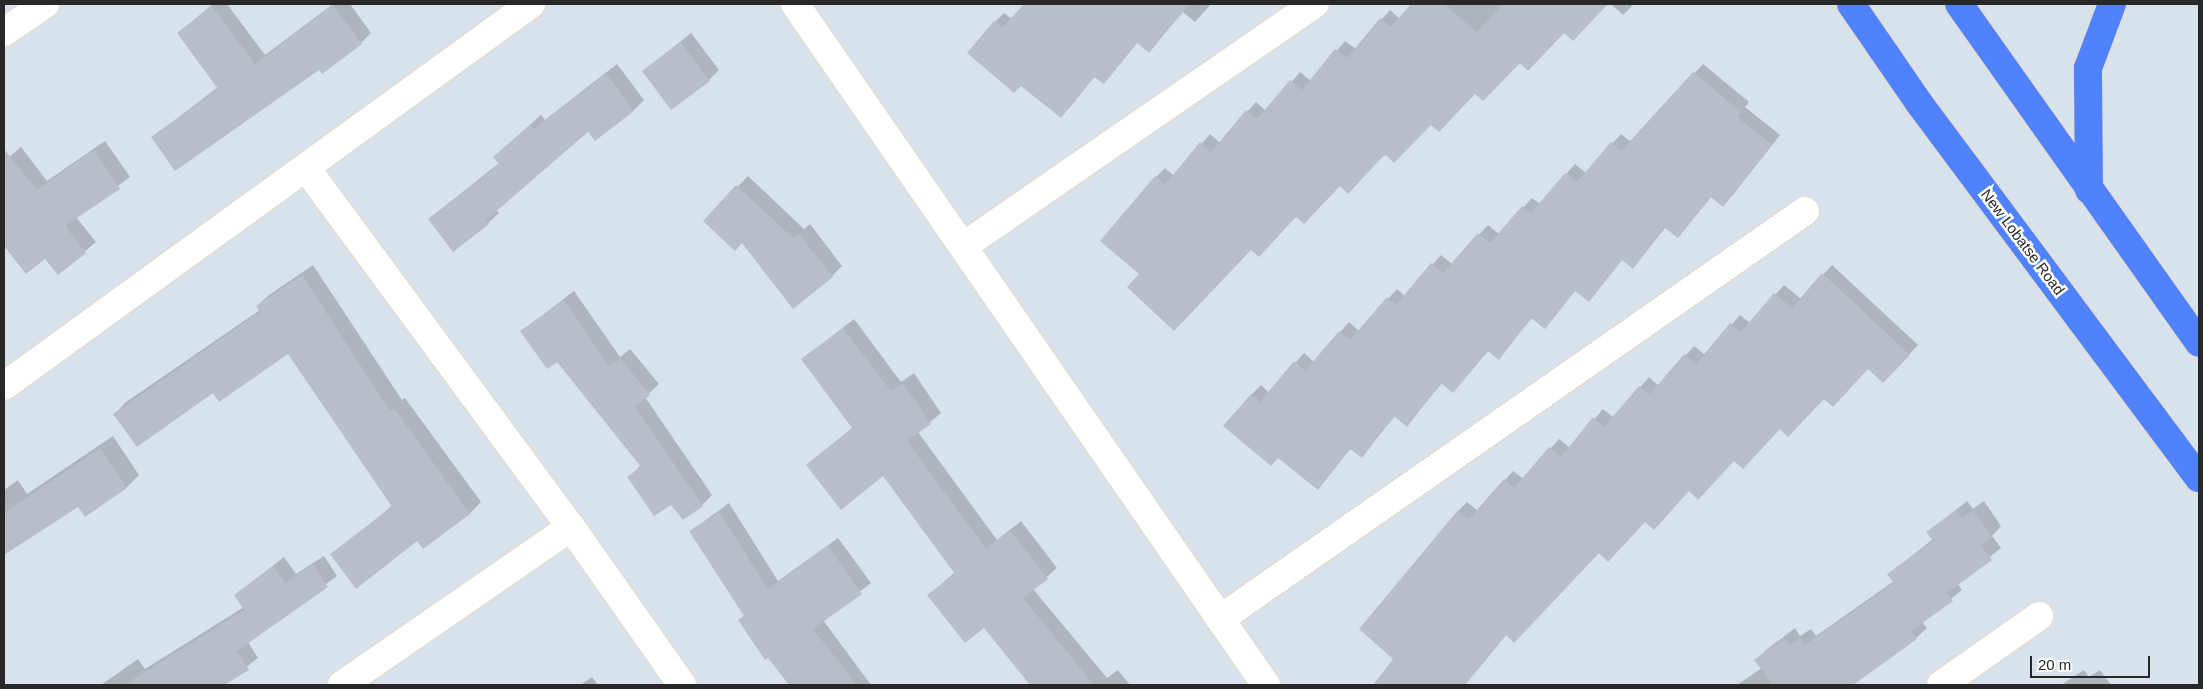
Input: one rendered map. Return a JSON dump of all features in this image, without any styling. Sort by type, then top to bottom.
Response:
[{"type":"main road","name":"New Lobatse Road","points":[[1851,4],[1919,104],[2199,478]]},
{"type":"main road","points":[[1959,4],[2199,343]]},
{"type":"main road","points":[[2089,190],[2088,68],[2112,4]]},
{"type":"street","points":[[4,32],[45,4]]},
{"type":"street","points":[[4,386],[532,4]]},
{"type":"street","points":[[795,4],[965,246],[1266,685]]},
{"type":"street","points":[[965,246],[1315,4]]},
{"type":"street","points":[[306,168],[571,527],[682,685]]},
{"type":"street","points":[[1220,618],[1805,211]]},
{"type":"street","points":[[342,685],[571,527]]},
{"type":"street","points":[[1941,685],[2039,616]]},
{"type":"building","points":[[1024,4],[1189,4],[1149,53],[1137,43],[1104,84],[1094,77],[1061,118],[1021,86],[1014,93],[967,53],[994,21],[1002,28]]},
{"type":"building","points":[[1411,4],[1444,4],[1477,32],[1503,4],[1608,4],[1573,41],[1564,33],[1528,71],[1520,63],[1483,101],[1475,94],[1439,132],[1431,125],[1394,163],[1385,154],[1348,194],[1340,186],[1304,224],[1296,217],[1259,257],[1251,250],[1174,331],[1127,287],[1139,274],[1100,241],[1155,176],[1165,185],[1200,142],[1211,152],[1246,110],[1257,119],[1290,80],[1302,90],[1335,49],[1347,58],[1380,18],[1391,27]]},
{"type":"building","points":[[333,5],[362,44],[322,74],[319,70],[175,171],[151,137],[218,89],[177,33],[212,6],[255,64]]},
{"type":"building","points":[[680,42],[710,81],[671,110],[642,71]]},
{"type":"building","points":[[1693,72],[1741,112],[1737,117],[1772,145],[1723,207],[1711,197],[1678,238],[1665,228],[1633,269],[1622,260],[1589,302],[1575,291],[1545,329],[1531,318],[1499,360],[1488,351],[1453,393],[1441,383],[1407,427],[1394,416],[1362,458],[1350,449],[1318,490],[1278,458],[1271,466],[1223,426],[1251,394],[1260,402],[1294,361],[1305,371],[1339,331],[1350,340],[1387,297],[1396,305],[1431,263],[1443,273],[1478,233],[1490,243],[1522,206],[1531,213],[1565,173],[1577,182],[1611,142],[1621,151]]},
{"type":"building","points":[[606,74],[634,111],[595,141],[588,132],[486,220],[489,224],[453,252],[428,219],[499,164],[493,157],[530,125],[534,129]]},
{"type":"building","points":[[4,149],[37,190],[94,150],[120,189],[65,226],[86,253],[58,275],[45,259],[26,274],[4,246]]},
{"type":"building","points":[[736,185],[793,238],[799,234],[833,277],[793,309],[742,243],[735,251],[703,221]]},
{"type":"building","points":[[1822,273],[1910,355],[1883,383],[1868,369],[1833,407],[1824,399],[1788,437],[1780,429],[1743,469],[1734,461],[1698,500],[1689,491],[1654,530],[1645,522],[1608,562],[1599,553],[1514,643],[1506,635],[1465,685],[1373,685],[1393,659],[1359,629],[1458,510],[1469,519],[1504,479],[1514,488],[1549,447],[1561,457],[1593,417],[1604,427],[1639,386],[1650,394],[1684,354],[1696,364],[1730,323],[1741,332],[1774,293],[1792,308]]},
{"type":"building","points":[[302,275],[390,411],[394,408],[470,514],[423,549],[417,541],[356,589],[330,554],[392,507],[288,354],[219,402],[213,393],[137,447],[113,414],[260,312],[256,306]]},
{"type":"building","points":[[564,300],[609,366],[620,358],[650,395],[635,407],[703,506],[683,520],[671,505],[654,516],[627,477],[641,467],[557,362],[547,369],[520,331]]},
{"type":"building","points":[[843,328],[891,391],[903,383],[931,424],[907,441],[986,549],[1010,530],[1048,579],[1023,598],[1094,685],[1030,685],[984,628],[965,643],[927,595],[955,574],[883,476],[841,510],[806,465],[852,428],[801,359]]},
{"type":"building","points":[[100,448],[127,488],[85,517],[78,507],[4,555],[4,513]]},
{"type":"building","points":[[1956,510],[1962,518],[1973,510],[1992,537],[1981,545],[1992,560],[1947,593],[1953,601],[1911,631],[1917,639],[1853,685],[1773,685],[1754,660],[1784,638],[1790,645],[1801,638],[1805,645],[1894,583],[1887,574],[1933,541],[1926,532]]},
{"type":"building","points":[[719,512],[768,589],[828,546],[862,594],[813,629],[857,685],[789,685],[768,658],[765,660],[738,620],[744,616],[689,531]]},
{"type":"building","points":[[313,565],[328,587],[237,651],[249,670],[224,685],[124,685],[244,610],[234,595],[273,566],[285,583]]}]
